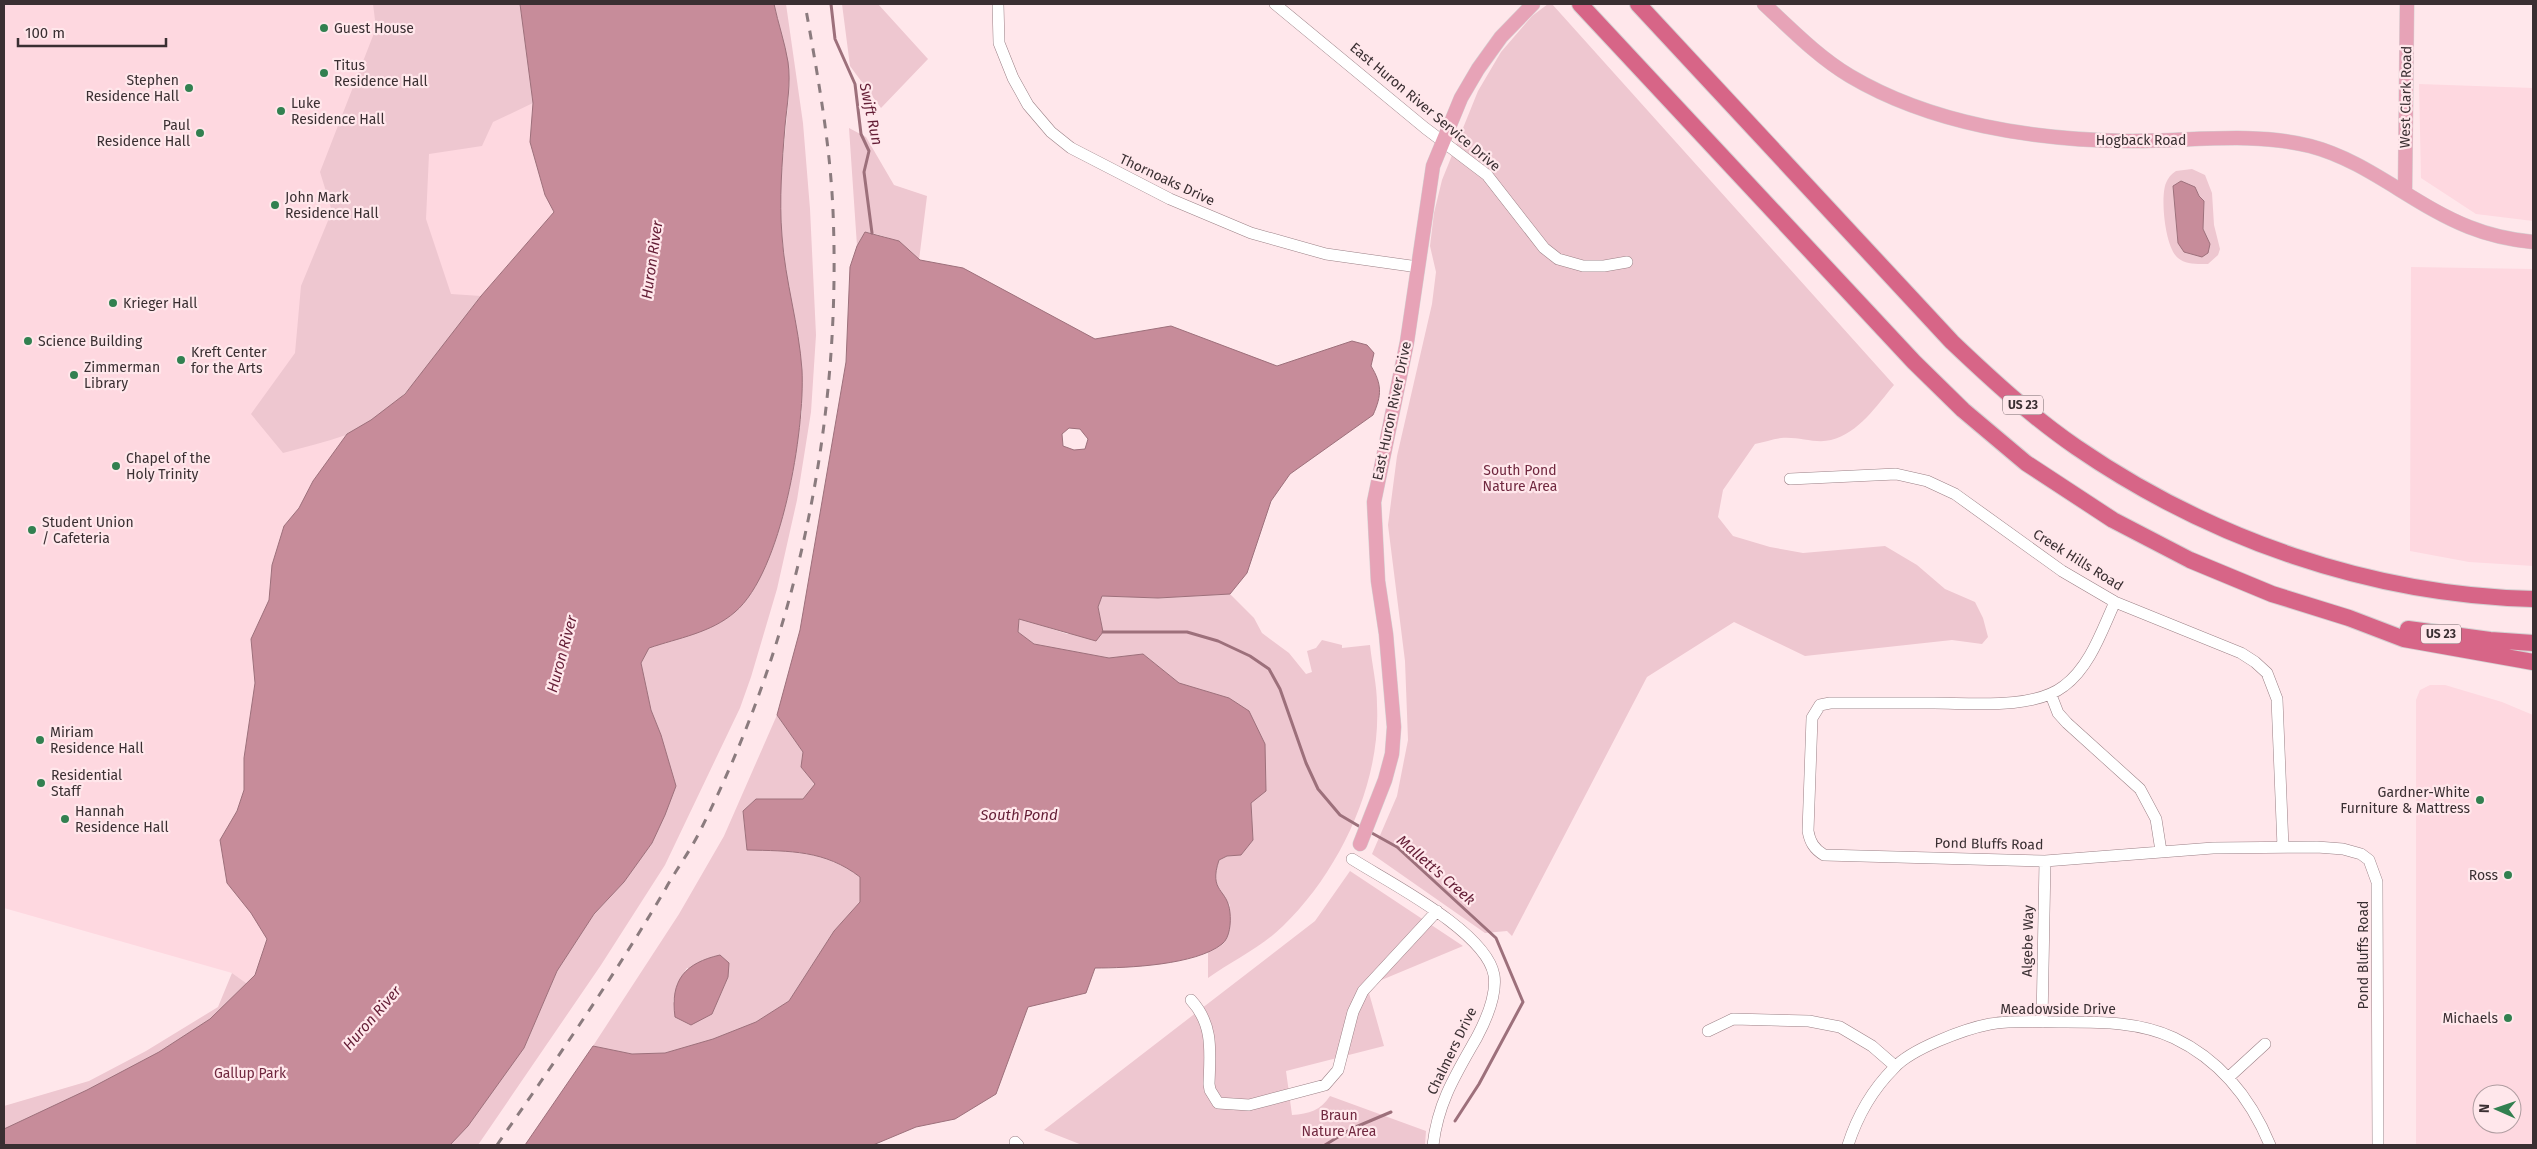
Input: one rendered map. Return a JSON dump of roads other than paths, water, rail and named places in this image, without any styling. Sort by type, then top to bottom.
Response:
[{"type":"highway","name":"US 23","points":[[1580,4],[1914,362],[1963,410],[2026,463],[2113,520],[2190,560],[2272,594],[2350,618],[2424,632],[2533,643]]},
{"type":"highway","name":"US 23","points":[[1638,4],[1952,342],[2004,391],[2076,446],[2155,495],[2213,525],[2270,547],[2358,576],[2469,595],[2533,600]]},
{"type":"highway","points":[[2358,576],[2382,576],[2470,587],[2533,590]]},
{"type":"highway","points":[[2350,618],[2404,639],[2533,662]]},
{"type":"main road","name":"East Huron River Drive","points":[[1360,844],[1370,823],[1392,754],[1394,727],[1386,634],[1378,581],[1374,502],[1407,342],[1433,166],[1461,98],[1478,69],[1501,37],[1533,4]]},
{"type":"main road","name":"Hogback Road","points":[[1764,4],[1823,57],[1849,75],[1880,92],[1937,114],[1968,122],[2062,138],[2127,141],[2240,139],[2308,145],[2353,162],[2468,227],[2513,240],[2533,242]]},
{"type":"main road","name":"West Clark Road","points":[[2405,191],[2407,4]]},
{"type":"street","name":"Thornoaks Drive","points":[[998,4],[999,43],[1013,78],[1032,111],[1050,132],[1071,148],[1170,199],[1251,234],[1326,254],[1418,268]]},
{"type":"street","name":"East Huron River Service Drive","points":[[1275,4],[1442,141],[1458,151],[1487,175],[1544,248],[1558,259],[1583,266],[1604,266],[1627,262]]},
{"type":"street","name":"Creek Hills Road","points":[[1790,479],[1896,474],[1927,481],[1955,494],[2062,571],[2115,602],[2241,653],[2256,662],[2267,673],[2277,699],[2283,847]]},
{"type":"street","name":"Pond Bluffs Road","points":[[2115,602],[2080,670],[2065,686],[2051,694],[2029,700],[2000,703],[1830,703],[1820,705],[1812,718],[1808,831],[1810,841],[1817,851],[1824,855],[2044,861],[2213,848],[2283,847],[2343,849],[2361,854],[2368,860],[2374,870],[2377,882],[2378,1145]]},
{"type":"street","points":[[2051,694],[2058,714],[2140,788],[2156,819],[2161,851]]},
{"type":"street","name":"Chalmers Drive","points":[[1352,859],[1438,911],[1484,954],[1494,975],[1493,998],[1479,1034],[1447,1090],[1435,1131],[1433,1145]]},
{"type":"street","name":"Algebe Way","points":[[2042,1022],[2044,861]]},
{"type":"street","points":[[1191,1000],[1202,1012],[1209,1032],[1209,1084],[1210,1090],[1218,1102],[1249,1105],[1325,1085],[1338,1070],[1353,1012],[1362,991],[1438,911]]},
{"type":"street","points":[[1708,1031],[1733,1019],[1809,1021],[1840,1028],[1872,1046],[1895,1066]]},
{"type":"street","name":"Meadowside Drive","points":[[1848,1145],[1868,1100],[1895,1066],[1927,1047],[1954,1035],[1991,1024],[2042,1022],[2119,1024],[2174,1038],[2229,1077],[2253,1110],[2270,1145]]},
{"type":"street","points":[[2229,1077],[2265,1044]]},
{"type":"water","name":"Huron River","points":[[520,4],[774,4],[788,62],[789,86],[781,181],[781,208],[786,270],[802,370],[802,396],[795,462],[778,534],[766,566],[751,593],[735,612],[726,619],[705,630],[649,648],[641,663],[651,710],[661,735],[676,786],[665,815],[652,843],[624,882],[594,914],[557,971],[524,1048],[468,1126],[450,1145],[4,1145],[4,1129],[87,1090],[159,1052],[210,1019],[255,975],[267,939],[251,913],[227,883],[220,840],[237,811],[244,790],[244,758],[255,683],[251,639],[269,600],[272,565],[284,526],[299,508],[313,481],[347,434],[371,420],[405,394],[481,296],[554,212],[545,195],[530,142],[533,103]]},
{"type":"water","points":[[2181,181],[2195,187],[2199,196],[2204,201],[2203,229],[2210,244],[2208,253],[2202,257],[2184,252],[2178,243],[2173,186]]},
{"type":"water","name":"South Pond","points":[[865,232],[899,241],[920,260],[963,268],[1095,339],[1171,326],[1277,366],[1352,341],[1367,345],[1374,353],[1371,366],[1380,390],[1373,415],[1290,474],[1271,501],[1247,573],[1230,594],[1158,598],[1102,596],[1098,607],[1103,632],[1096,641],[1019,619],[1018,632],[1034,644],[1109,658],[1143,654],[1179,683],[1229,698],[1249,711],[1265,744],[1266,791],[1251,803],[1253,840],[1241,855],[1227,856],[1219,860],[1216,871],[1217,885],[1229,905],[1230,921],[1228,934],[1222,944],[1196,957],[1143,966],[1095,968],[1086,993],[1028,1007],[996,1094],[955,1119],[916,1127],[873,1145],[525,1145],[593,1046],[632,1054],[665,1053],[713,1039],[756,1022],[789,1001],[834,931],[860,902],[860,877],[834,862],[820,857],[792,852],[747,850],[743,811],[756,799],[803,799],[815,784],[801,767],[803,752],[777,715],[800,630],[846,362],[850,267],[857,246]],"holes":[[[1069,428],[1080,429],[1088,439],[1085,449],[1074,450],[1063,446],[1062,434]]]},
{"type":"water","points":[[720,955],[729,963],[728,977],[712,1014],[691,1025],[675,1017],[675,993],[682,975],[698,963]]},
{"type":"waterway","name":"Swift Run","points":[[831,4],[835,39],[855,84],[861,134],[869,151],[864,172],[872,233]]},
{"type":"waterway","name":"Mallett's Creek","points":[[1103,632],[1187,632],[1218,641],[1250,656],[1269,669],[1280,689],[1306,763],[1318,789],[1340,815],[1362,828]]},
{"type":"waterway","name":"Mallett's Creek","points":[[1370,832],[1397,847],[1496,938],[1523,1002],[1479,1084],[1455,1121]]},
{"type":"waterway","name":"Mallett's Creek","points":[[1325,1145],[1351,1129],[1391,1112]]},
{"type":"railway","points":[[497,1145],[605,986],[698,835],[732,762],[762,687],[786,610],[806,532],[820,453],[829,373],[834,292],[833,211],[829,159],[805,4]]},
{"type":"place","name":"Guest House","points":[[324,28]]},
{"type":"place","name":"Titus Residence Hall","points":[[324,73]]},
{"type":"place","name":"Stephen Residence Hall","points":[[189,88]]},
{"type":"place","name":"Luke Residence Hall","points":[[281,111]]},
{"type":"place","name":"Paul Residence Hall","points":[[200,133]]},
{"type":"place","name":"John Mark Residence Hall","points":[[275,205]]},
{"type":"place","name":"Krieger Hall","points":[[113,303]]},
{"type":"place","name":"Science Building","points":[[28,341]]},
{"type":"place","name":"Kreft Center for the Arts","points":[[181,360]]},
{"type":"place","name":"Zimmerman Library","points":[[74,375]]},
{"type":"place","name":"Chapel of the Holy Trinity","points":[[116,466]]},
{"type":"place","name":"Student Union / Cafeteria","points":[[32,530]]},
{"type":"place","name":"Miriam Residence Hall","points":[[40,740]]},
{"type":"place","name":"Residential Staff","points":[[41,783]]},
{"type":"place","name":"Gardner-White Furniture & Mattress","points":[[2480,800]]},
{"type":"place","name":"Hannah Residence Hall","points":[[65,819]]},
{"type":"place","name":"Ross","points":[[2508,875]]},
{"type":"place","name":"Michaels","points":[[2508,1018]]},
{"type":"park label","name":"South Pond Nature Area","points":[[1520,478]]},
{"type":"park label","name":"Gallup Park","points":[[250,1073]]},
{"type":"park label","name":"Braun Nature Area","points":[[1339,1124]]}]
